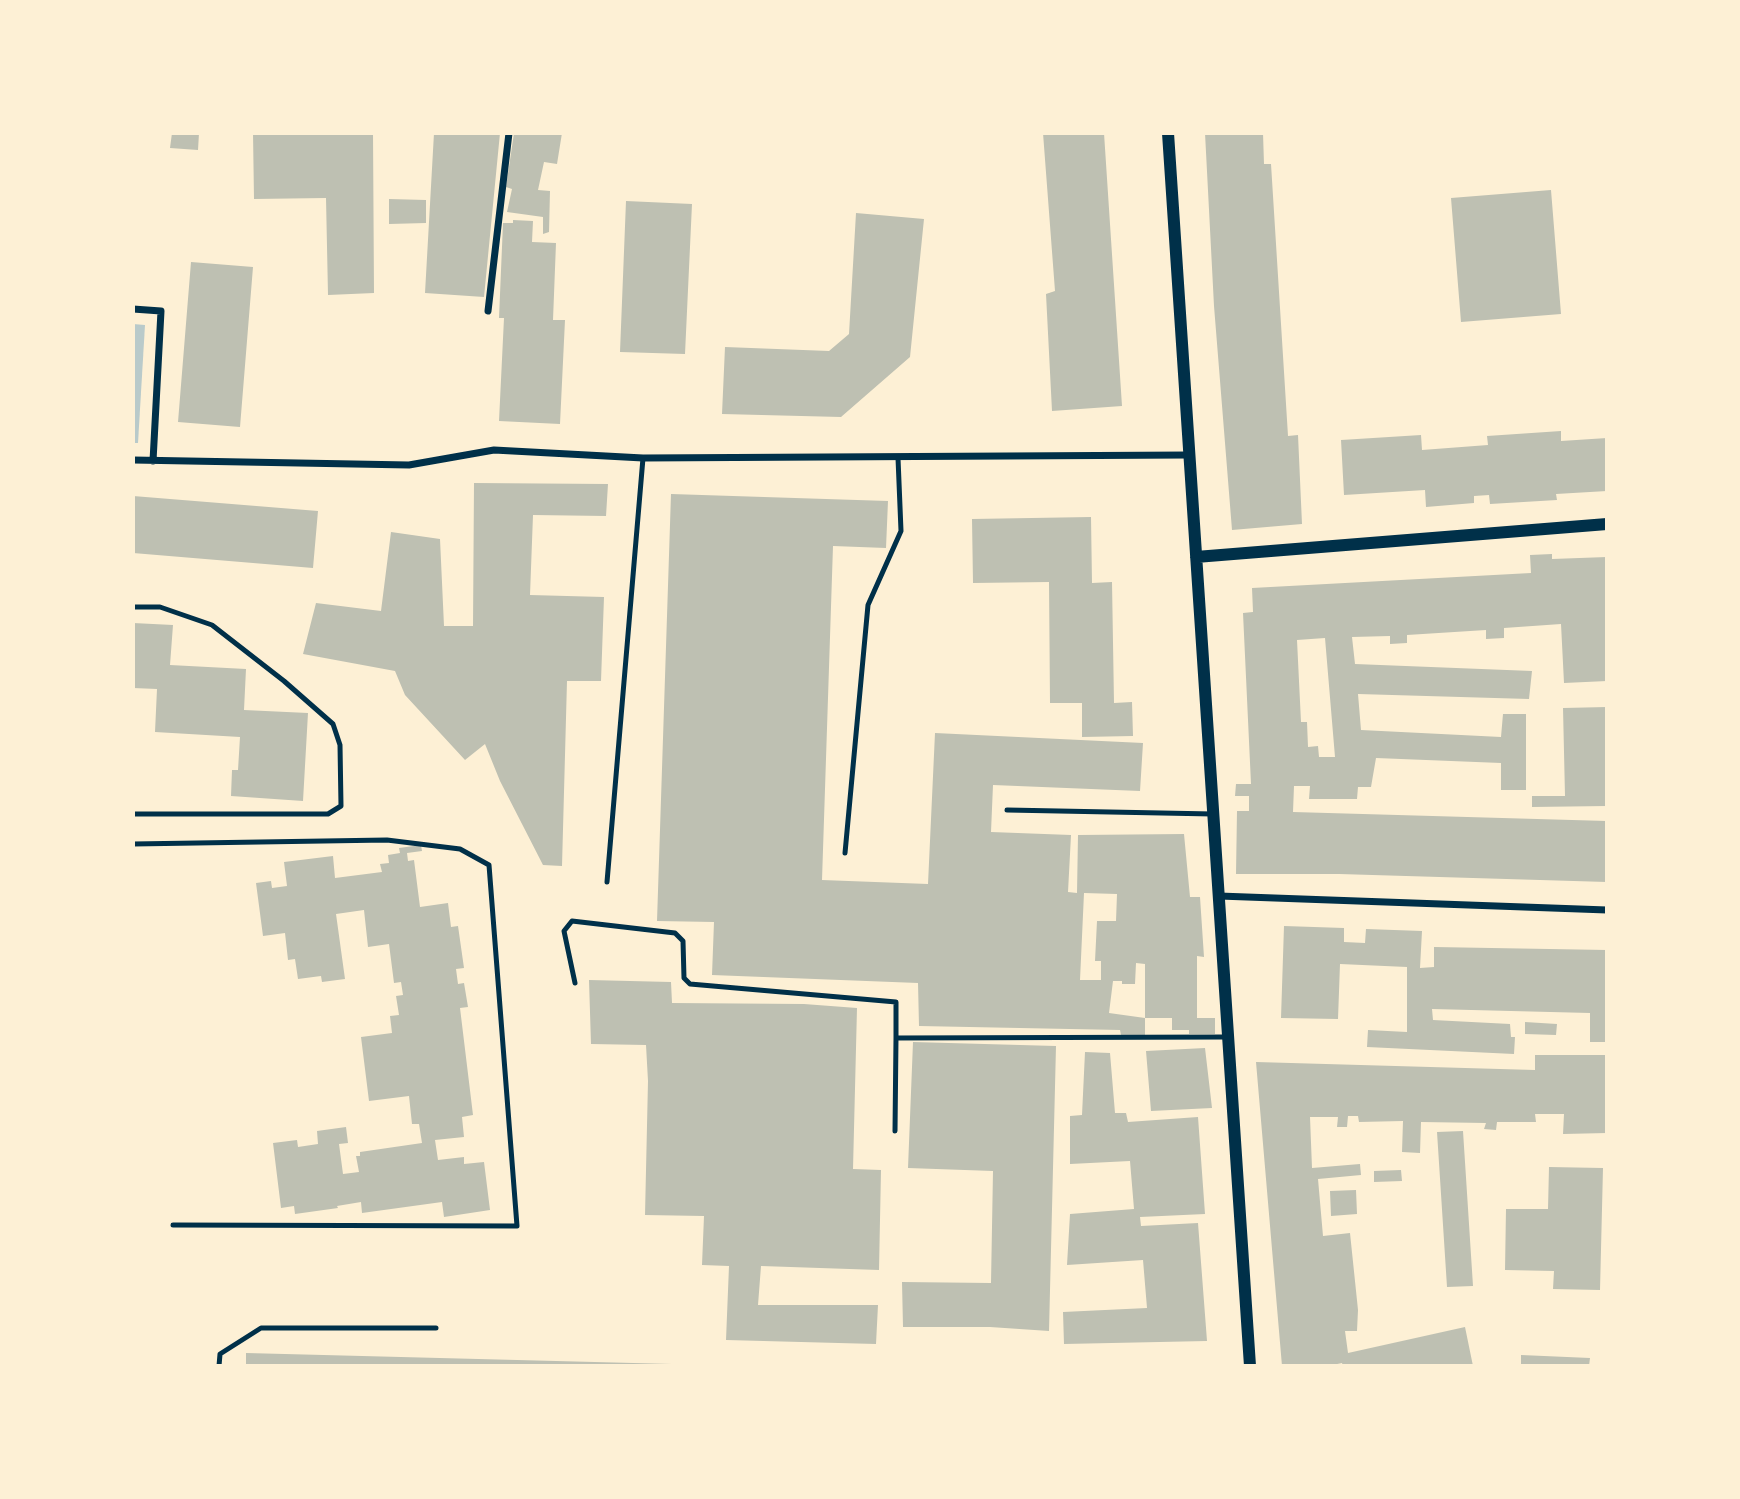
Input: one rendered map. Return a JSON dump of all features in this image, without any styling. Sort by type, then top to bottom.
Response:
[{"type":"street","points":[[488,311],[509,133]]},
{"type":"street","points":[[1168,133],[1250,1366]]},
{"type":"street","points":[[133,309],[161,310],[153,461]]},
{"type":"street","points":[[133,460],[409,465],[494,450],[643,458],[1188,455]]},
{"type":"street","points":[[1196,557],[1607,524]]},
{"type":"street","points":[[1219,896],[1607,910]]},
{"type":"lane","points":[[607,882],[643,458]]},
{"type":"lane","points":[[845,853],[868,605],[901,531],[898,458]]},
{"type":"lane","points":[[133,607],[160,607],[212,625],[284,681],[333,724],[341,745],[341,806],[328,814],[133,814]]},
{"type":"lane","points":[[1007,810],[1213,814]]},
{"type":"lane","points":[[133,844],[387,840],[460,849],[489,865],[517,1226],[173,1225]]},
{"type":"lane","points":[[575,983],[564,931],[572,920],[675,933],[683,940],[684,978],[690,984],[896,1002],[895,1131]]},
{"type":"lane","points":[[896,1038],[1229,1037]]},
{"type":"lane","points":[[219,1366],[220,1353],[261,1328],[436,1328]]},
{"type":"shaded area","points":[[133,324],[145,325],[138,443],[133,443]]},
{"type":"building","points":[[172,133],[199,133],[198,150],[170,148]]},
{"type":"building","points":[[253,133],[373,133],[374,293],[328,295],[326,198],[254,199]]},
{"type":"building","points":[[434,133],[500,133],[484,297],[425,293]]},
{"type":"building","points":[[514,133],[562,133],[557,164],[544,162],[538,190],[550,191],[549,232],[543,234],[543,217],[507,212],[512,189],[506,187]]},
{"type":"building","points":[[1043,133],[1104,133],[1122,406],[1052,411],[1046,294],[1055,291]]},
{"type":"building","points":[[1205,133],[1263,133],[1264,164],[1271,164],[1288,436],[1298,435],[1302,524],[1232,530],[1214,306]]},
{"type":"building","points":[[1551,190],[1561,314],[1461,322],[1451,198]]},
{"type":"building","points":[[389,199],[426,200],[426,223],[389,224]]},
{"type":"building","points":[[626,201],[692,204],[685,354],[620,352]]},
{"type":"building","points":[[856,213],[924,219],[910,357],[841,417],[722,414],[725,347],[829,351],[849,334]]},
{"type":"building","points":[[513,220],[533,221],[532,242],[556,243],[553,320],[565,320],[560,424],[499,421],[504,318],[499,318],[503,223],[513,223]]},
{"type":"building","points":[[191,262],[253,267],[240,427],[178,422]]},
{"type":"building","points":[[1561,431],[1561,441],[1607,438],[1607,491],[1556,494],[1557,500],[1490,504],[1489,495],[1474,496],[1474,503],[1426,507],[1425,490],[1344,495],[1341,440],[1421,435],[1422,450],[1488,445],[1487,436]]},
{"type":"building","points":[[474,483],[608,484],[606,516],[533,515],[530,595],[604,597],[601,681],[567,681],[562,866],[543,865],[500,781],[485,744],[465,760],[405,695],[395,671],[303,654],[316,603],[381,611],[391,532],[440,539],[444,626],[473,626]]},
{"type":"building","points":[[671,494],[888,501],[886,548],[833,546],[822,880],[928,884],[935,733],[1143,743],[1140,791],[993,785],[991,832],[1071,835],[1068,892],[1077,893],[1078,835],[1184,834],[1190,897],[1200,897],[1204,957],[1197,956],[1197,1018],[1215,1018],[1215,1034],[1189,1034],[1189,1030],[1172,1030],[1172,1018],[1145,1018],[1145,1036],[1121,1035],[1120,1030],[919,1026],[918,983],[712,975],[714,922],[657,921]],"holes":[[[1084,893],[1117,894],[1116,921],[1097,921],[1095,961],[1101,961],[1101,980],[1080,980]],[[1136,963],[1145,964],[1145,1018],[1109,1013],[1113,981],[1135,984]]]},
{"type":"building","points":[[133,496],[318,511],[313,568],[133,553]]},
{"type":"building","points":[[1091,517],[1092,583],[1112,582],[1114,703],[1132,702],[1133,736],[1082,737],[1082,703],[1050,703],[1049,582],[973,583],[972,519]]},
{"type":"building","points":[[1552,554],[1552,559],[1607,557],[1607,681],[1564,683],[1561,624],[1504,628],[1504,638],[1486,639],[1486,630],[1407,635],[1407,643],[1390,644],[1390,636],[1352,637],[1355,664],[1532,671],[1529,699],[1358,694],[1361,730],[1501,737],[1503,714],[1526,714],[1526,790],[1501,790],[1501,763],[1376,758],[1371,787],[1358,787],[1357,799],[1309,799],[1310,786],[1294,786],[1293,812],[1607,821],[1607,882],[1339,874],[1236,874],[1237,811],[1249,811],[1249,796],[1235,796],[1236,784],[1251,784],[1243,613],[1253,612],[1252,588],[1531,573],[1530,555]],"holes":[[[1325,638],[1335,757],[1319,757],[1318,746],[1308,747],[1307,722],[1301,722],[1297,640]]]},
{"type":"building","points":[[133,623],[173,625],[170,665],[246,669],[244,710],[308,713],[303,801],[231,796],[232,770],[238,770],[240,737],[155,732],[157,689],[133,688]]},
{"type":"building","points":[[1607,707],[1607,806],[1532,807],[1532,796],[1565,796],[1563,708]]},
{"type":"building","points":[[421,845],[422,851],[407,853],[408,861],[414,860],[420,907],[448,903],[451,927],[458,926],[464,968],[456,969],[458,984],[464,983],[468,1007],[460,1008],[473,1115],[462,1117],[464,1137],[435,1140],[438,1160],[464,1157],[464,1164],[484,1162],[490,1210],[444,1217],[442,1202],[362,1213],[361,1202],[295,1214],[294,1206],[281,1208],[273,1143],[297,1140],[298,1147],[318,1144],[317,1131],[346,1127],[348,1143],[339,1144],[343,1174],[359,1172],[356,1156],[360,1156],[360,1152],[422,1143],[419,1124],[412,1124],[409,1096],[369,1101],[361,1037],[392,1033],[390,1016],[399,1015],[396,996],[403,995],[401,982],[394,983],[389,944],[368,947],[364,910],[336,914],[345,979],[322,982],[321,976],[298,979],[295,959],[288,960],[285,933],[263,936],[256,883],[271,881],[272,888],[287,886],[284,862],[333,856],[335,878],[382,872],[380,864],[389,863],[388,855],[400,853],[399,848]]},
{"type":"building","points":[[1284,926],[1344,928],[1344,942],[1365,943],[1366,929],[1422,931],[1420,968],[1434,967],[1434,947],[1607,950],[1607,1042],[1590,1042],[1590,1013],[1432,1009],[1433,1020],[1510,1024],[1511,1037],[1515,1037],[1514,1054],[1367,1047],[1368,1030],[1407,1032],[1407,967],[1340,964],[1338,1019],[1281,1018]]},
{"type":"building","points":[[589,980],[671,982],[672,1003],[804,1004],[857,1008],[853,1169],[881,1170],[879,1270],[761,1266],[758,1305],[878,1305],[876,1344],[726,1340],[729,1266],[702,1265],[704,1216],[645,1215],[648,1081],[646,1045],[591,1044]]},
{"type":"building","points":[[1525,1022],[1557,1024],[1556,1035],[1525,1034]]},
{"type":"building","points":[[913,1042],[1056,1046],[1049,1331],[990,1327],[903,1327],[902,1282],[991,1283],[993,1171],[908,1168]]},
{"type":"building","points":[[1205,1048],[1212,1108],[1151,1111],[1146,1051]]},
{"type":"building","points":[[1085,1052],[1110,1053],[1115,1113],[1126,1113],[1128,1122],[1198,1117],[1205,1214],[1140,1217],[1141,1226],[1198,1223],[1207,1341],[1064,1344],[1063,1312],[1147,1308],[1143,1260],[1067,1265],[1070,1214],[1134,1209],[1130,1161],[1070,1164],[1070,1116],[1082,1115]]},
{"type":"building","points":[[1535,1055],[1607,1055],[1607,1133],[1563,1134],[1564,1114],[1535,1114],[1536,1122],[1497,1122],[1496,1130],[1484,1129],[1486,1123],[1421,1122],[1420,1153],[1402,1152],[1403,1121],[1359,1122],[1358,1116],[1348,1116],[1347,1127],[1337,1127],[1338,1117],[1310,1117],[1312,1168],[1360,1164],[1361,1175],[1318,1179],[1323,1236],[1350,1233],[1358,1310],[1357,1331],[1345,1331],[1348,1353],[1465,1327],[1473,1366],[1343,1366],[1342,1363],[1328,1366],[1282,1366],[1256,1062],[1535,1070]]},
{"type":"building","points":[[1463,1131],[1473,1286],[1447,1287],[1437,1132]]},
{"type":"building","points":[[1549,1167],[1603,1168],[1600,1290],[1553,1289],[1554,1271],[1505,1270],[1506,1209],[1548,1209]]},
{"type":"building","points":[[1401,1170],[1402,1181],[1374,1182],[1374,1171]]},
{"type":"building","points":[[1356,1190],[1357,1214],[1331,1216],[1330,1191]]},
{"type":"building","points":[[246,1353],[672,1364],[672,1366],[246,1366]]},
{"type":"building","points":[[1521,1355],[1590,1358],[1589,1366],[1521,1366]]}]
